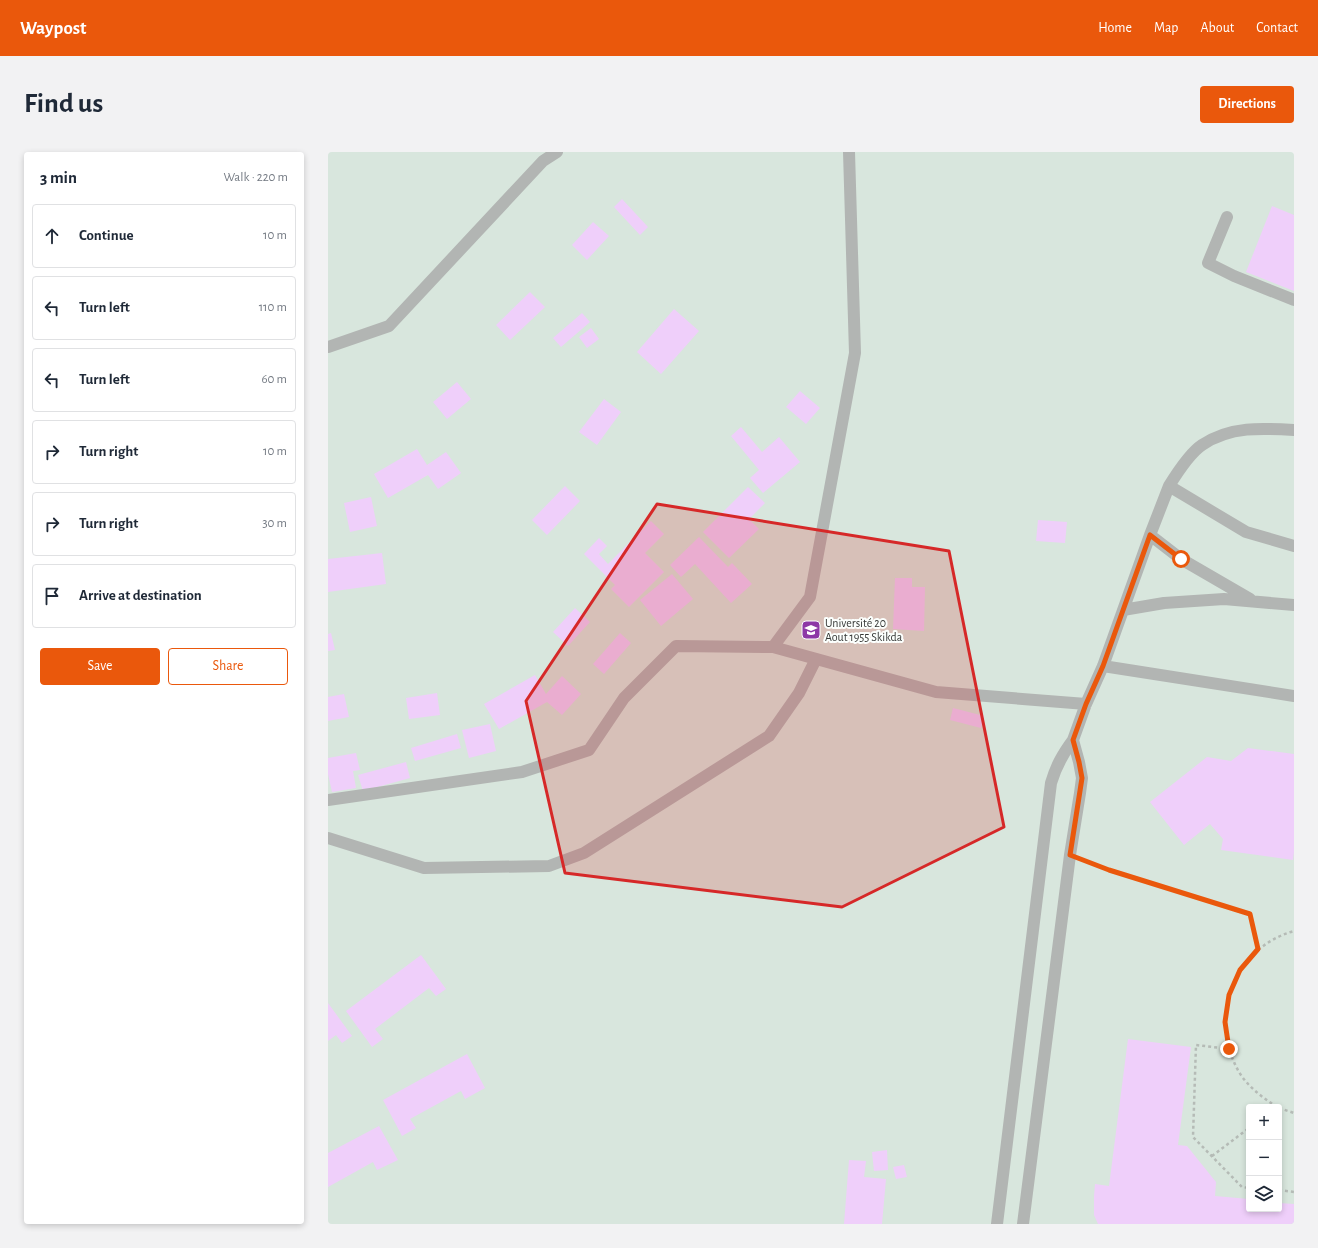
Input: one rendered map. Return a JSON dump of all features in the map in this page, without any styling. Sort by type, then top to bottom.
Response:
[{"type":"lane","points":[[328,347],[389,326],[543,161],[557,152]]},
{"type":"lane","points":[[773,647],[810,597],[855,353],[849,152]]},
{"type":"lane","points":[[1227,217],[1208,263],[1234,276],[1294,300]]},
{"type":"lane","points":[[997,1224],[1051,783],[1056,766],[1063,753],[1073,740],[1086,704],[1103,666],[1169,486],[1182,466],[1201,445],[1229,432],[1262,428],[1294,430]]},
{"type":"lane","points":[[1169,486],[1246,532],[1294,546]]},
{"type":"lane","points":[[1150,535],[1181,559],[1254,602]]},
{"type":"lane","points":[[1123,610],[1164,603],[1224,599],[1294,605]]},
{"type":"lane","points":[[328,800],[522,772],[589,750],[624,698],[676,646],[773,647],[936,692],[1086,704]]},
{"type":"lane","points":[[328,838],[424,868],[549,866],[584,853],[769,736],[799,693],[816,659]]},
{"type":"lane","points":[[1103,666],[1294,696]]},
{"type":"lane","points":[[1023,1224],[1070,855],[1082,778],[1073,740]]},
{"type":"path","points":[[1070,855],[1109,870],[1250,914],[1258,949]]},
{"type":"path","points":[[1274,1104],[1256,1092],[1239,1072],[1229,1049],[1225,1022],[1229,995],[1240,970],[1258,949],[1282,934],[1294,931]]},
{"type":"path","points":[[1229,1049],[1196,1045],[1193,1137],[1242,1187],[1246,1188]]},
{"type":"path","points":[[1282,1108],[1294,1112]]},
{"type":"path","points":[[1212,1156],[1246,1130]]},
{"type":"path","points":[[1282,1190],[1294,1192]]},
{"type":"highlighted area","points":[[657,504],[949,551],[1004,827],[842,907],[565,873],[526,701]]},
{"type":"shaded area","name":"Université 20 Aout 1955 Skikda","points":[[328,152],[1294,152],[1294,1224],[328,1224]]},
{"type":"building","points":[[622,199],[648,227],[640,235],[614,207]]},
{"type":"building","points":[[1272,206],[1294,215],[1294,291],[1246,272]]},
{"type":"building","points":[[593,222],[609,236],[587,260],[572,245]]},
{"type":"building","points":[[530,292],[545,307],[510,340],[496,325]]},
{"type":"building","points":[[674,309],[699,331],[661,374],[637,352]]},
{"type":"building","points":[[582,313],[590,322],[561,347],[553,338]]},
{"type":"building","points":[[591,328],[599,339],[587,348],[579,337]]},
{"type":"building","points":[[457,382],[471,399],[447,419],[433,402]]},
{"type":"building","points":[[800,391],[820,408],[806,424],[786,407]]},
{"type":"building","points":[[604,399],[621,412],[597,445],[579,432]]},
{"type":"building","points":[[741,427],[762,452],[779,437],[800,462],[763,493],[750,478],[759,470],[731,436]]},
{"type":"building","points":[[417,449],[427,465],[446,452],[461,473],[438,489],[428,475],[388,498],[374,474]]},
{"type":"building","points":[[565,486],[580,501],[547,535],[532,520]]},
{"type":"building","points":[[748,487],[765,503],[749,519],[759,529],[729,558],[703,532]]},
{"type":"building","points":[[371,497],[377,526],[350,532],[344,503]]},
{"type":"building","points":[[1038,520],[1067,522],[1065,543],[1036,541]]},
{"type":"building","points":[[651,521],[664,534],[645,553],[664,572],[629,607],[611,589],[615,585],[584,554],[599,538],[607,546],[599,554],[608,564]]},
{"type":"building","points":[[699,537],[728,567],[732,563],[752,584],[731,603],[695,564],[681,577],[670,565]]},
{"type":"building","points":[[382,553],[386,584],[328,592],[328,559]]},
{"type":"building","points":[[672,574],[693,599],[661,626],[640,600]]},
{"type":"building","points":[[895,578],[912,578],[912,587],[925,587],[924,631],[893,629]]},
{"type":"building","points":[[575,608],[590,622],[568,646],[553,632]]},
{"type":"building","points":[[331,633],[335,650],[328,651],[328,634]]},
{"type":"building","points":[[620,633],[631,643],[604,674],[593,664]]},
{"type":"building","points":[[535,675],[546,694],[562,676],[581,694],[562,715],[547,702],[499,729],[484,704]]},
{"type":"building","points":[[437,693],[440,715],[409,719],[406,698]]},
{"type":"building","points":[[344,694],[349,717],[328,721],[328,697]]},
{"type":"building","points":[[953,708],[984,716],[981,728],[950,720]]},
{"type":"building","points":[[490,724],[496,751],[469,758],[462,730]]},
{"type":"building","points":[[457,734],[461,748],[415,761],[411,748]]},
{"type":"building","points":[[1248,748],[1294,754],[1293,860],[1221,850],[1223,839],[1210,824],[1184,845],[1150,802],[1207,757],[1231,761]]},
{"type":"building","points":[[356,753],[360,770],[353,771],[356,788],[332,792],[328,774],[328,758]]},
{"type":"building","points":[[406,762],[410,778],[363,791],[358,775]]},
{"type":"building","points":[[421,955],[446,989],[436,996],[429,988],[375,1029],[383,1039],[372,1047],[346,1011]]},
{"type":"building","points":[[328,1003],[352,1036],[342,1043],[336,1035],[328,1041]]},
{"type":"building","points":[[1128,1039],[1191,1047],[1178,1145],[1187,1146],[1216,1182],[1215,1196],[1246,1199],[1246,1212],[1282,1212],[1282,1203],[1294,1204],[1294,1224],[1098,1224],[1094,1215],[1095,1184],[1109,1186]]},
{"type":"building","points":[[467,1054],[485,1088],[465,1099],[461,1091],[410,1119],[416,1128],[402,1136],[383,1100]]},
{"type":"building","points":[[379,1126],[398,1160],[377,1170],[373,1162],[328,1187],[328,1153]]},
{"type":"building","points":[[887,1150],[888,1170],[874,1171],[872,1152]]},
{"type":"building","points":[[849,1160],[866,1161],[864,1177],[886,1179],[882,1224],[844,1224]]},
{"type":"building","points":[[904,1165],[907,1177],[896,1179],[893,1167]]},
{"type":"place","name":"Université 20 Aout 1955 Skikda","points":[[811,630]]},
{"type":"route","points":[[1181,559],[1150,535],[1103,666],[1086,704],[1073,740],[1082,778],[1070,855],[1109,870],[1250,914],[1258,949],[1240,970],[1229,995],[1225,1022],[1229,1049]]}]
